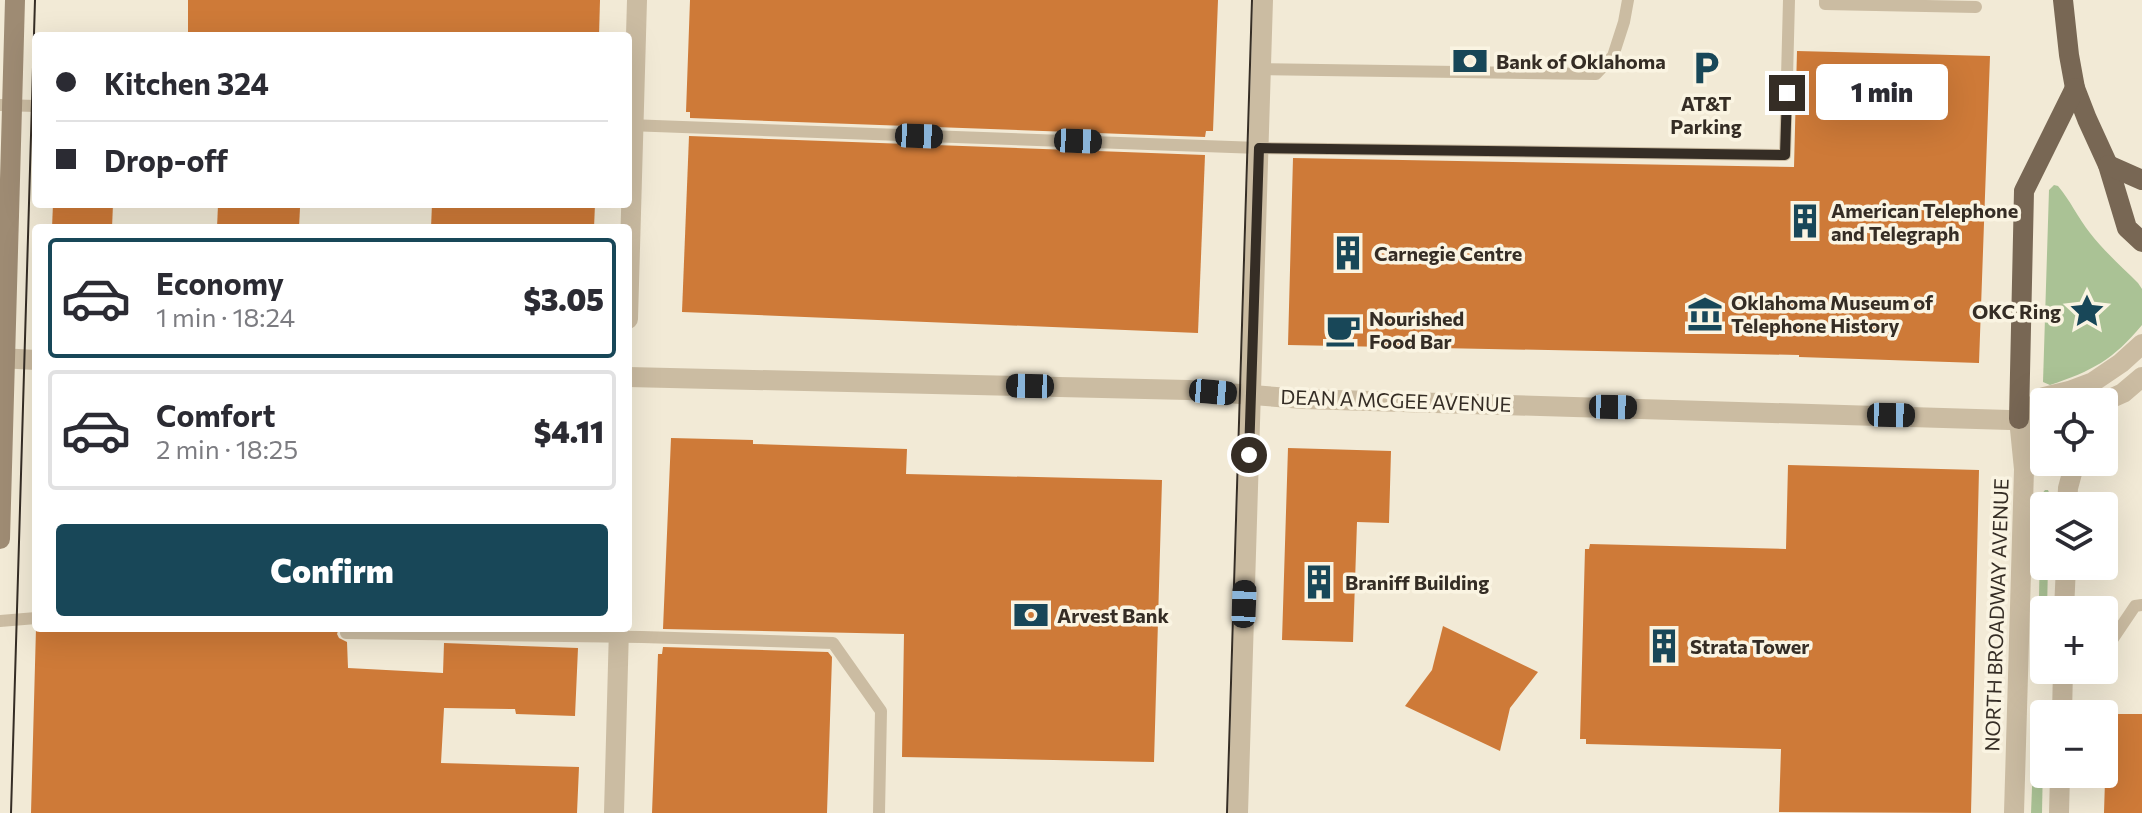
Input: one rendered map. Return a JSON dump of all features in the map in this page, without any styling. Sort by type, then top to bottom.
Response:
[{"type":"main road","points":[[2063,0],[2075,88],[2108,165],[2127,228],[2142,242]]},
{"type":"main road","points":[[0,539],[7,28],[16,1]]},
{"type":"main road","points":[[2019,419],[2024,191],[2075,88]]},
{"type":"main road","points":[[2108,165],[2142,180]]},
{"type":"street","points":[[632,104],[637,0]]},
{"type":"street","points":[[1238,813],[1263,0]]},
{"type":"street","points":[[2019,419],[2044,397],[2093,382],[2142,344]]},
{"type":"street","points":[[3,358],[32,360]]},
{"type":"street","name":"DEAN A MCGEE AVENUE","points":[[632,377],[1188,390],[1335,400],[2030,420]]},
{"type":"street","points":[[2118,400],[2142,377]]},
{"type":"street","points":[[2118,395],[2123,393]]},
{"type":"street","name":"NORTH BROADWAY AVENUE","points":[[2014,813],[2024,469],[2019,419]]},
{"type":"street","points":[[614,813],[619,633]]},
{"type":"street","points":[[2059,813],[2060,788]]},
{"type":"lane","points":[[1261,69],[1596,74],[1613,56],[1628,0]]},
{"type":"lane","points":[[632,125],[1259,148],[1785,155],[1789,0]]},
{"type":"lane","points":[[1825,0],[1825,4],[1976,7]]},
{"type":"lane","points":[[6,106],[32,106]]},
{"type":"lane","points":[[2118,631],[2135,606],[2142,605]]},
{"type":"lane","points":[[0,621],[32,618]]},
{"type":"lane","points":[[346,633],[619,633],[833,643],[881,711],[879,813]]},
{"type":"green space","points":[[2054,185],[2062,191],[2095,240],[2142,289],[2142,325],[2101,363],[2050,385],[2043,382],[2049,190]]},
{"type":"green space","points":[[2039,580],[2048,580],[2047,596],[2039,596]]},
{"type":"green space","points":[[2032,788],[2042,788],[2042,813],[2031,813]]},
{"type":"building","points":[[188,0],[600,0],[599,32],[188,32]]},
{"type":"building","points":[[690,0],[1218,0],[1213,131],[1206,131],[1205,137],[690,118],[690,112],[686,112]]},
{"type":"building","points":[[1797,51],[1990,56],[1979,363],[1799,355],[1288,345],[1293,158],[1794,167]]},
{"type":"building","points":[[689,136],[1205,155],[1198,333],[682,312]]},
{"type":"building","points":[[53,208],[113,208],[112,224],[52,224]]},
{"type":"building","points":[[218,208],[300,208],[299,224],[217,224]]},
{"type":"building","points":[[432,208],[595,208],[594,224],[431,224]]},
{"type":"building","name":"Arvest Bank","points":[[671,438],[907,449],[906,474],[1162,480],[1154,762],[902,757],[904,634],[663,629]]},
{"type":"building","name":"Braniff Building","points":[[1288,448],[1391,451],[1389,523],[1357,522],[1353,642],[1282,640]]},
{"type":"building","points":[[1788,465],[1979,470],[1971,813],[1779,812],[1781,749],[1586,744],[1586,739],[1580,739],[1585,549],[1589,549],[1590,544],[1786,549]]},
{"type":"building","points":[[1443,626],[1538,672],[1510,708],[1500,751],[1405,706],[1432,670]]},
{"type":"building","points":[[36,632],[338,632],[339,638],[347,642],[348,668],[443,673],[444,643],[578,648],[575,716],[516,714],[515,709],[444,708],[441,763],[579,767],[577,813],[31,813]]},
{"type":"building","points":[[663,647],[828,652],[832,657],[827,813],[652,813],[658,654],[662,654]]},
{"type":"building","points":[[2118,714],[2142,714],[2142,813],[2104,813],[2105,788],[2118,788]]},
{"type":"tram line","points":[[34,32],[35,0]]},
{"type":"tram line","points":[[1227,813],[1252,0]]},
{"type":"tram line","points":[[11,813],[32,102]]},
{"type":"place","name":"Bank of Oklahoma","points":[[1470,61]]},
{"type":"place","name":"AT&T Parking","points":[[1706,68]]},
{"type":"place","name":"American Telephone and Telegraph","points":[[1805,221]]},
{"type":"place","name":"Carnegie Centre","points":[[1348,253]]},
{"type":"place","name":"OKC Ring","points":[[2087,311]]},
{"type":"place","name":"Oklahoma Museum of Telephone History","points":[[1705,314]]},
{"type":"place","name":"Nourished Food Bar","points":[[1343,330]]},
{"type":"place","name":"Braniff Building","points":[[1319,582]]},
{"type":"place","name":"Arvest Bank","points":[[1031,615]]},
{"type":"place","name":"Strata Tower","points":[[1664,646]]},
{"type":"route","points":[[1249,455],[1259,148],[1785,155],[1787,93]]}]
